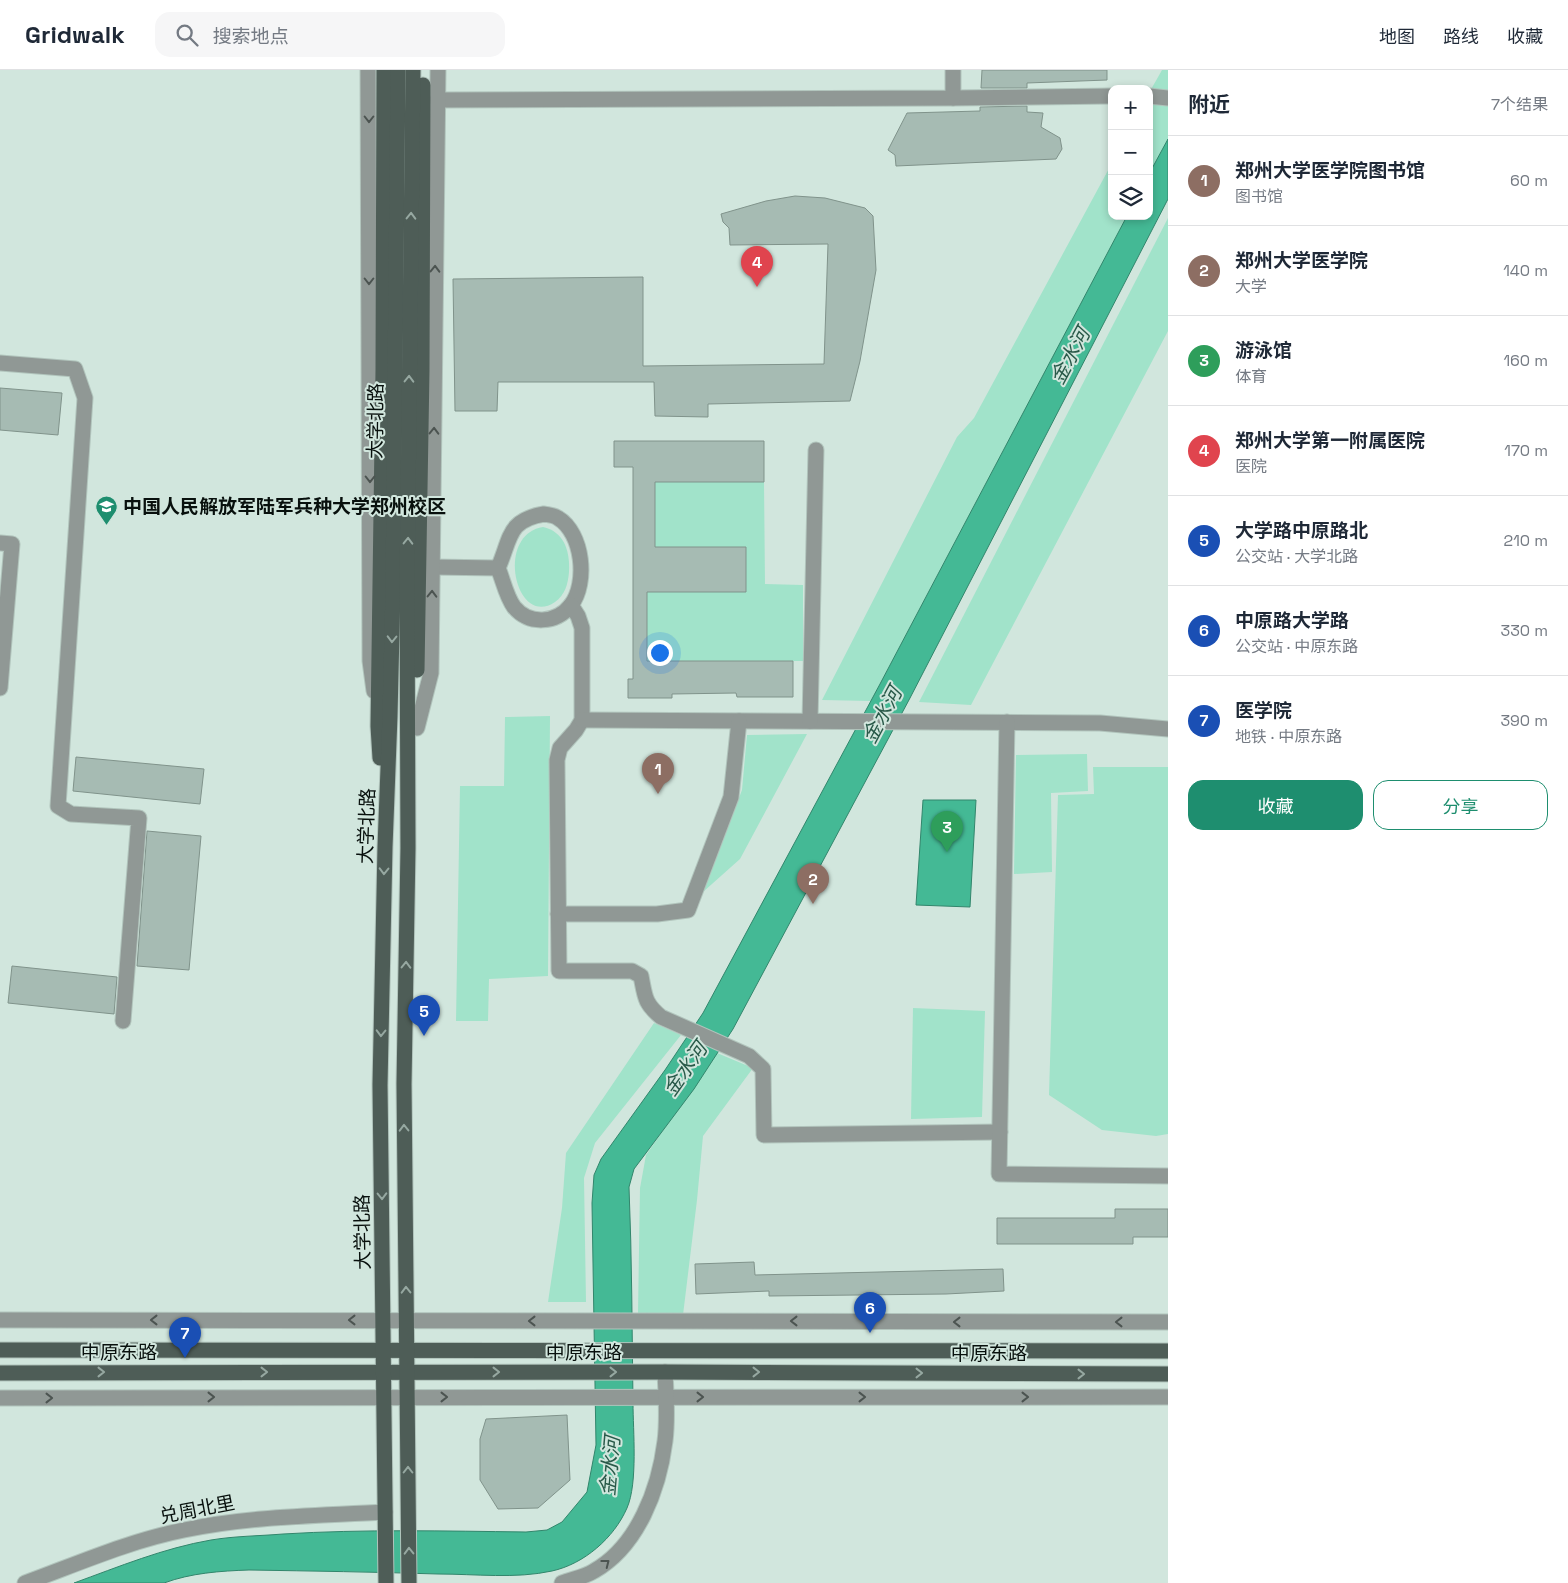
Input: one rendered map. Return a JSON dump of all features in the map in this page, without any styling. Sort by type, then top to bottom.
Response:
[{"type":"main road","points":[[384,70],[383,370],[378,726],[385,846]]},
{"type":"main road","name":"大学北路","points":[[398,70],[400,590],[408,848],[404,1084],[410,1583]]},
{"type":"main road","name":"大学北路","points":[[386,1583],[380,1085],[390,716],[400,590],[413,70]]},
{"type":"main road","points":[[408,848],[416,728],[422,370],[423,70]]},
{"type":"main road","name":"中原东路","points":[[0,1350],[1168,1351]]},
{"type":"main road","name":"中原东路","points":[[0,1372],[1168,1374]]},
{"type":"street","points":[[368,70],[370,661],[378,726]]},
{"type":"street","points":[[416,728],[431,672],[438,70]]},
{"type":"street","points":[[953,70],[953,98]]},
{"type":"street","points":[[437,100],[1108,96]]},
{"type":"street","points":[[1153,96],[1168,98]]},
{"type":"street","points":[[0,363],[75,369],[85,398],[58,806],[71,814],[140,818],[124,1021]]},
{"type":"street","points":[[816,450],[818,721]]},
{"type":"street","points":[[544,514],[557,517],[566,524],[578,544],[581,561],[577,594],[571,605],[560,615],[550,619],[536,621],[525,616],[514,607],[507,594],[498,568],[504,554],[507,539],[515,527],[532,516],[544,514]]},
{"type":"street","points":[[0,543],[12,544],[0,688]]},
{"type":"street","points":[[432,567],[498,568]]},
{"type":"street","points":[[571,605],[578,616],[582,628],[582,720],[560,748],[557,760],[559,971],[632,971],[641,976],[645,998],[650,1008],[666,1020],[749,1056],[763,1069],[764,1135],[1000,1132]]},
{"type":"street","points":[[582,720],[1100,723],[1168,729]]},
{"type":"street","points":[[558,914],[657,914],[688,910],[731,797],[739,720]]},
{"type":"street","points":[[1007,722],[999,1174],[1168,1176]]},
{"type":"street","points":[[0,1320],[1168,1322]]},
{"type":"street","points":[[562,1583],[593,1572],[608,1562],[625,1545],[638,1525],[651,1496],[660,1467],[665,1440],[658,1397],[660,1372]]},
{"type":"street","points":[[0,1398],[384,1396],[1168,1397]]},
{"type":"street","name":"兑周北里","points":[[25,1583],[128,1546],[182,1530],[245,1520],[385,1516]]},
{"type":"shaded area","points":[[1162,70],[1168,70],[1168,140],[1153,168],[1153,130],[1153,86]]},
{"type":"shaded area","points":[[1108,170],[1108,220],[1125,220],[871,701],[822,700],[957,437],[974,418]]},
{"type":"shaded area","points":[[1168,218],[1168,331],[971,705],[919,702]]},
{"type":"shaded area","points":[[655,482],[764,482],[765,584],[803,585],[803,661],[647,661],[647,592],[746,592],[746,547],[655,547]]},
{"type":"shaded area","points":[[543,527],[556,533],[565,544],[569,572],[564,593],[555,602],[541,607],[530,603],[521,592],[516,578],[515,561],[519,546],[528,534]]},
{"type":"shaded area","points":[[550,716],[548,976],[489,979],[488,1021],[456,1021],[460,786],[504,786],[505,717]]},
{"type":"shaded area","points":[[807,734],[740,859],[703,892],[742,790],[747,735]]},
{"type":"shaded area","points":[[1087,754],[1088,791],[1051,793],[1052,872],[1014,874],[1016,755]]},
{"type":"shaded area","points":[[1093,767],[1168,767],[1168,1134],[1156,1136],[1102,1130],[1049,1095],[1058,795],[1094,794]]},
{"type":"shaded area","points":[[913,1008],[985,1011],[982,1117],[911,1119]]},
{"type":"shaded area","points":[[654,1023],[681,1035],[595,1143],[584,1178],[586,1302],[548,1302],[562,1208],[566,1153]]},
{"type":"shaded area","points":[[717,1053],[753,1068],[703,1136],[683,1315],[638,1313],[640,1188],[646,1155]]},
{"type":"water","name":"金水河","points":[[1168,139],[1168,199],[910,698],[733,1029],[694,1089],[634,1169],[629,1187],[634,1471],[633,1485],[627,1508],[614,1530],[597,1548],[564,1568],[524,1575],[495,1576],[249,1570],[206,1573],[164,1583],[74,1583],[159,1553],[211,1540],[344,1531],[526,1532],[547,1530],[562,1522],[587,1492],[596,1445],[592,1203],[594,1175],[601,1159],[703,1013],[880,684],[1125,220],[1153,220],[1153,167]]},
{"type":"water","points":[[923,800],[976,800],[970,907],[916,905]]},
{"type":"building","points":[[982,70],[1107,70],[1107,80],[1027,83],[1027,88],[981,88]]},
{"type":"building","points":[[1027,106],[1027,112],[1043,113],[1041,127],[1060,138],[1062,149],[1056,159],[896,166],[895,155],[888,150],[907,113],[980,111],[980,107]]},
{"type":"building","points":[[795,196],[825,198],[865,208],[873,216],[876,270],[860,361],[850,401],[708,404],[708,417],[655,416],[654,382],[498,382],[497,411],[455,411],[453,279],[643,277],[643,366],[824,364],[828,244],[730,245],[729,228],[723,222],[721,214],[766,201]]},
{"type":"building","points":[[0,388],[62,393],[58,435],[0,430]]},
{"type":"building","points":[[614,441],[764,441],[764,482],[655,482],[655,547],[746,547],[746,592],[647,592],[647,661],[793,661],[793,697],[737,697],[736,693],[672,694],[672,698],[628,698],[628,679],[633,679],[633,467],[614,467]]},
{"type":"building","points":[[76,757],[204,769],[200,804],[73,791]]},
{"type":"building","points":[[147,831],[201,836],[189,970],[137,966]]},
{"type":"building","points":[[12,966],[117,977],[114,1014],[8,1003]]},
{"type":"building","points":[[1115,1209],[1168,1209],[1168,1237],[1133,1237],[1133,1244],[997,1244],[997,1218],[1115,1218]]},
{"type":"building","points":[[754,1262],[755,1275],[1003,1269],[1004,1291],[946,1294],[769,1296],[769,1291],[696,1294],[695,1264]]},
{"type":"building","points":[[567,1415],[570,1480],[538,1508],[498,1509],[480,1480],[480,1439],[486,1419]]},
{"type":"place","name":"郑州大学第一附属医院","points":[[757,287]]},
{"type":"place","name":"中国人民解放军陆军兵种大学郑州校区","points":[[107,525]]},
{"type":"place","name":"郑州大学医学院图书馆","points":[[658,794]]},
{"type":"place","name":"游泳馆","points":[[947,852]]},
{"type":"place","name":"郑州大学医学院","points":[[813,904]]},
{"type":"place","name":"大学路中原路北","points":[[424,1036]]},
{"type":"place","name":"中原路大学路","points":[[870,1333]]},
{"type":"place","name":"医学院","points":[[185,1358]]}]
